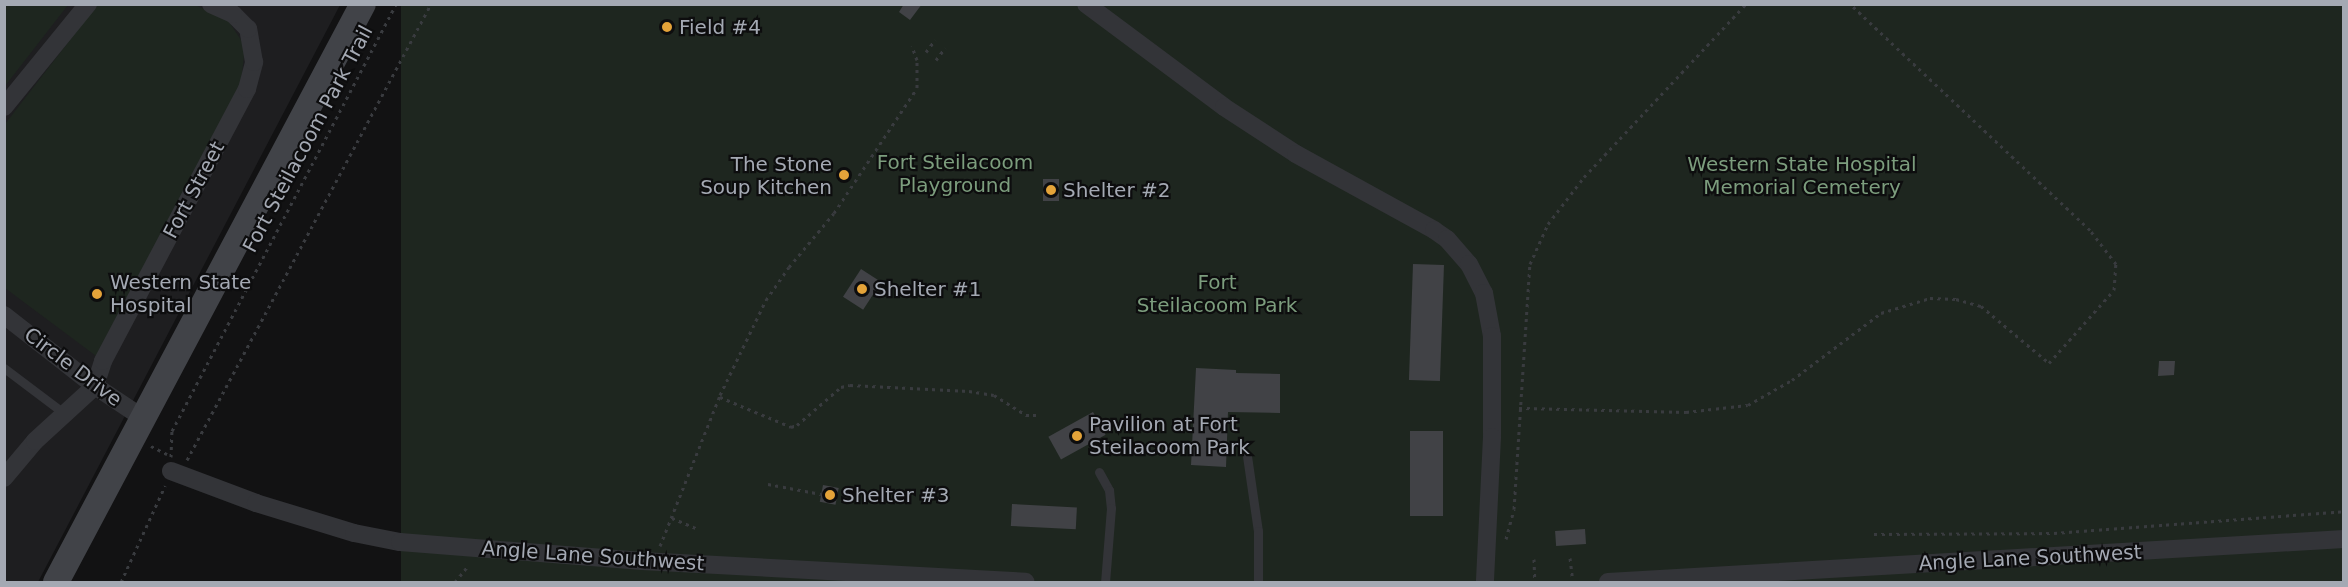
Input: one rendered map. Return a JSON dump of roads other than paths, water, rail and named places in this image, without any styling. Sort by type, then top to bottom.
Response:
[{"type":"main road","points":[[56,582],[363,4]]},
{"type":"street","points":[[4,107],[88,4]]},
{"type":"street","name":"Fort Street","points":[[95,386],[103,361],[247,89],[254,62],[248,29],[233,15],[211,4]]},
{"type":"street","points":[[1086,4],[1224,108],[1296,154],[1434,230],[1447,239],[1469,264],[1484,293],[1492,336],[1492,437],[1485,582]]},
{"type":"street","name":"Circle Drive","points":[[4,315],[95,386],[143,418]]},
{"type":"street","points":[[4,478],[35,441],[95,386]]},
{"type":"street","name":"Angle Lane Southwest","points":[[174,467],[256,503],[354,533],[399,542],[648,561],[1025,582]]},
{"type":"street","name":"Angle Lane Southwest","points":[[1608,582],[2343,539]]},
{"type":"lane","points":[[4,368],[65,414]]},
{"type":"lane","points":[[1247,456],[1258,531],[1258,582]]},
{"type":"lane","points":[[1100,472],[1108,490],[1111,508],[1105,582]]},
{"type":"place","name":"Field #4","points":[[667,27]]},
{"type":"place","name":"The Stone Soup Kitchen","points":[[844,175]]},
{"type":"place","name":"Shelter #2","points":[[1051,190]]},
{"type":"place","name":"Shelter #1","points":[[862,289]]},
{"type":"place","name":"Western State Hospital","points":[[97,294]]},
{"type":"place","name":"Pavilion at Fort Steilacoom Park","points":[[1077,436]]},
{"type":"place","name":"Shelter #3","points":[[830,495]]},
{"type":"park label","name":"Fort Steilacoom Playground","points":[[955,174]]},
{"type":"park label","name":"Western State Hospital Memorial Cemetery","points":[[1802,176]]},
{"type":"park label","name":"Fort Steilacoom Park","points":[[1217,294]]}]
